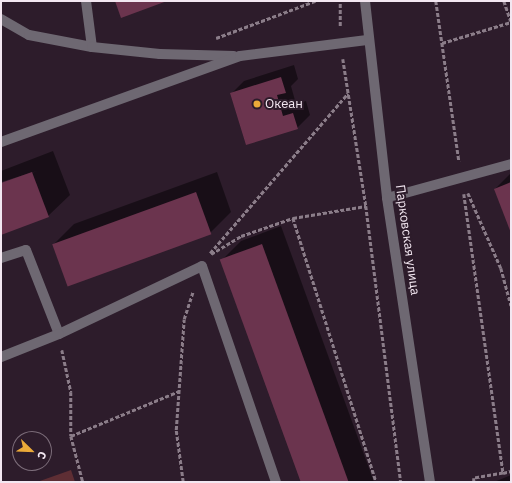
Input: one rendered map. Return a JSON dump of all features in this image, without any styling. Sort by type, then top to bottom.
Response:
[{"type":"street","points":[[86,1],[92,47]]},
{"type":"street","name":"Парковская улица","points":[[365,1],[367,40],[387,198],[430,482]]},
{"type":"street","points":[[1,19],[28,35],[92,47],[160,54],[240,56],[340,42],[367,40]]},
{"type":"street","points":[[1,142],[240,56]]},
{"type":"street","points":[[387,198],[511,164]]},
{"type":"street","points":[[1,258],[26,250],[59,334]]},
{"type":"street","points":[[1,357],[59,334],[202,266],[276,482]]},
{"type":"path","points":[[214,39],[315,1]]},
{"type":"path","points":[[340,1],[340,42],[366,206],[401,482]]},
{"type":"path","points":[[436,1],[503,473]]},
{"type":"path","points":[[442,43],[511,21],[504,1]]},
{"type":"path","points":[[207,256],[348,92]]},
{"type":"path","points":[[461,178],[501,268],[511,306]]},
{"type":"path","points":[[293,218],[376,482]]},
{"type":"path","points":[[59,334],[72,392],[71,436],[82,482]]},
{"type":"path","points":[[71,436],[179,391]]},
{"type":"path","points":[[474,482],[474,478],[511,471]]},
{"type":"shaded area","points":[[71,470],[75,482],[37,482]]},
{"type":"building","points":[[115,1],[167,1],[121,18]]},
{"type":"building","name":"Океан","points":[[281,77],[286,93],[277,95],[283,116],[293,113],[298,129],[246,145],[230,93]]},
{"type":"building","points":[[32,172],[49,217],[1,235],[1,183]]},
{"type":"building","points":[[511,182],[511,233],[494,189]]},
{"type":"building","points":[[196,192],[211,234],[68,287],[52,244]]},
{"type":"building","points":[[262,244],[349,482],[301,482],[220,259]]},
{"type":"place","name":"Океан","points":[[257,104]]}]
